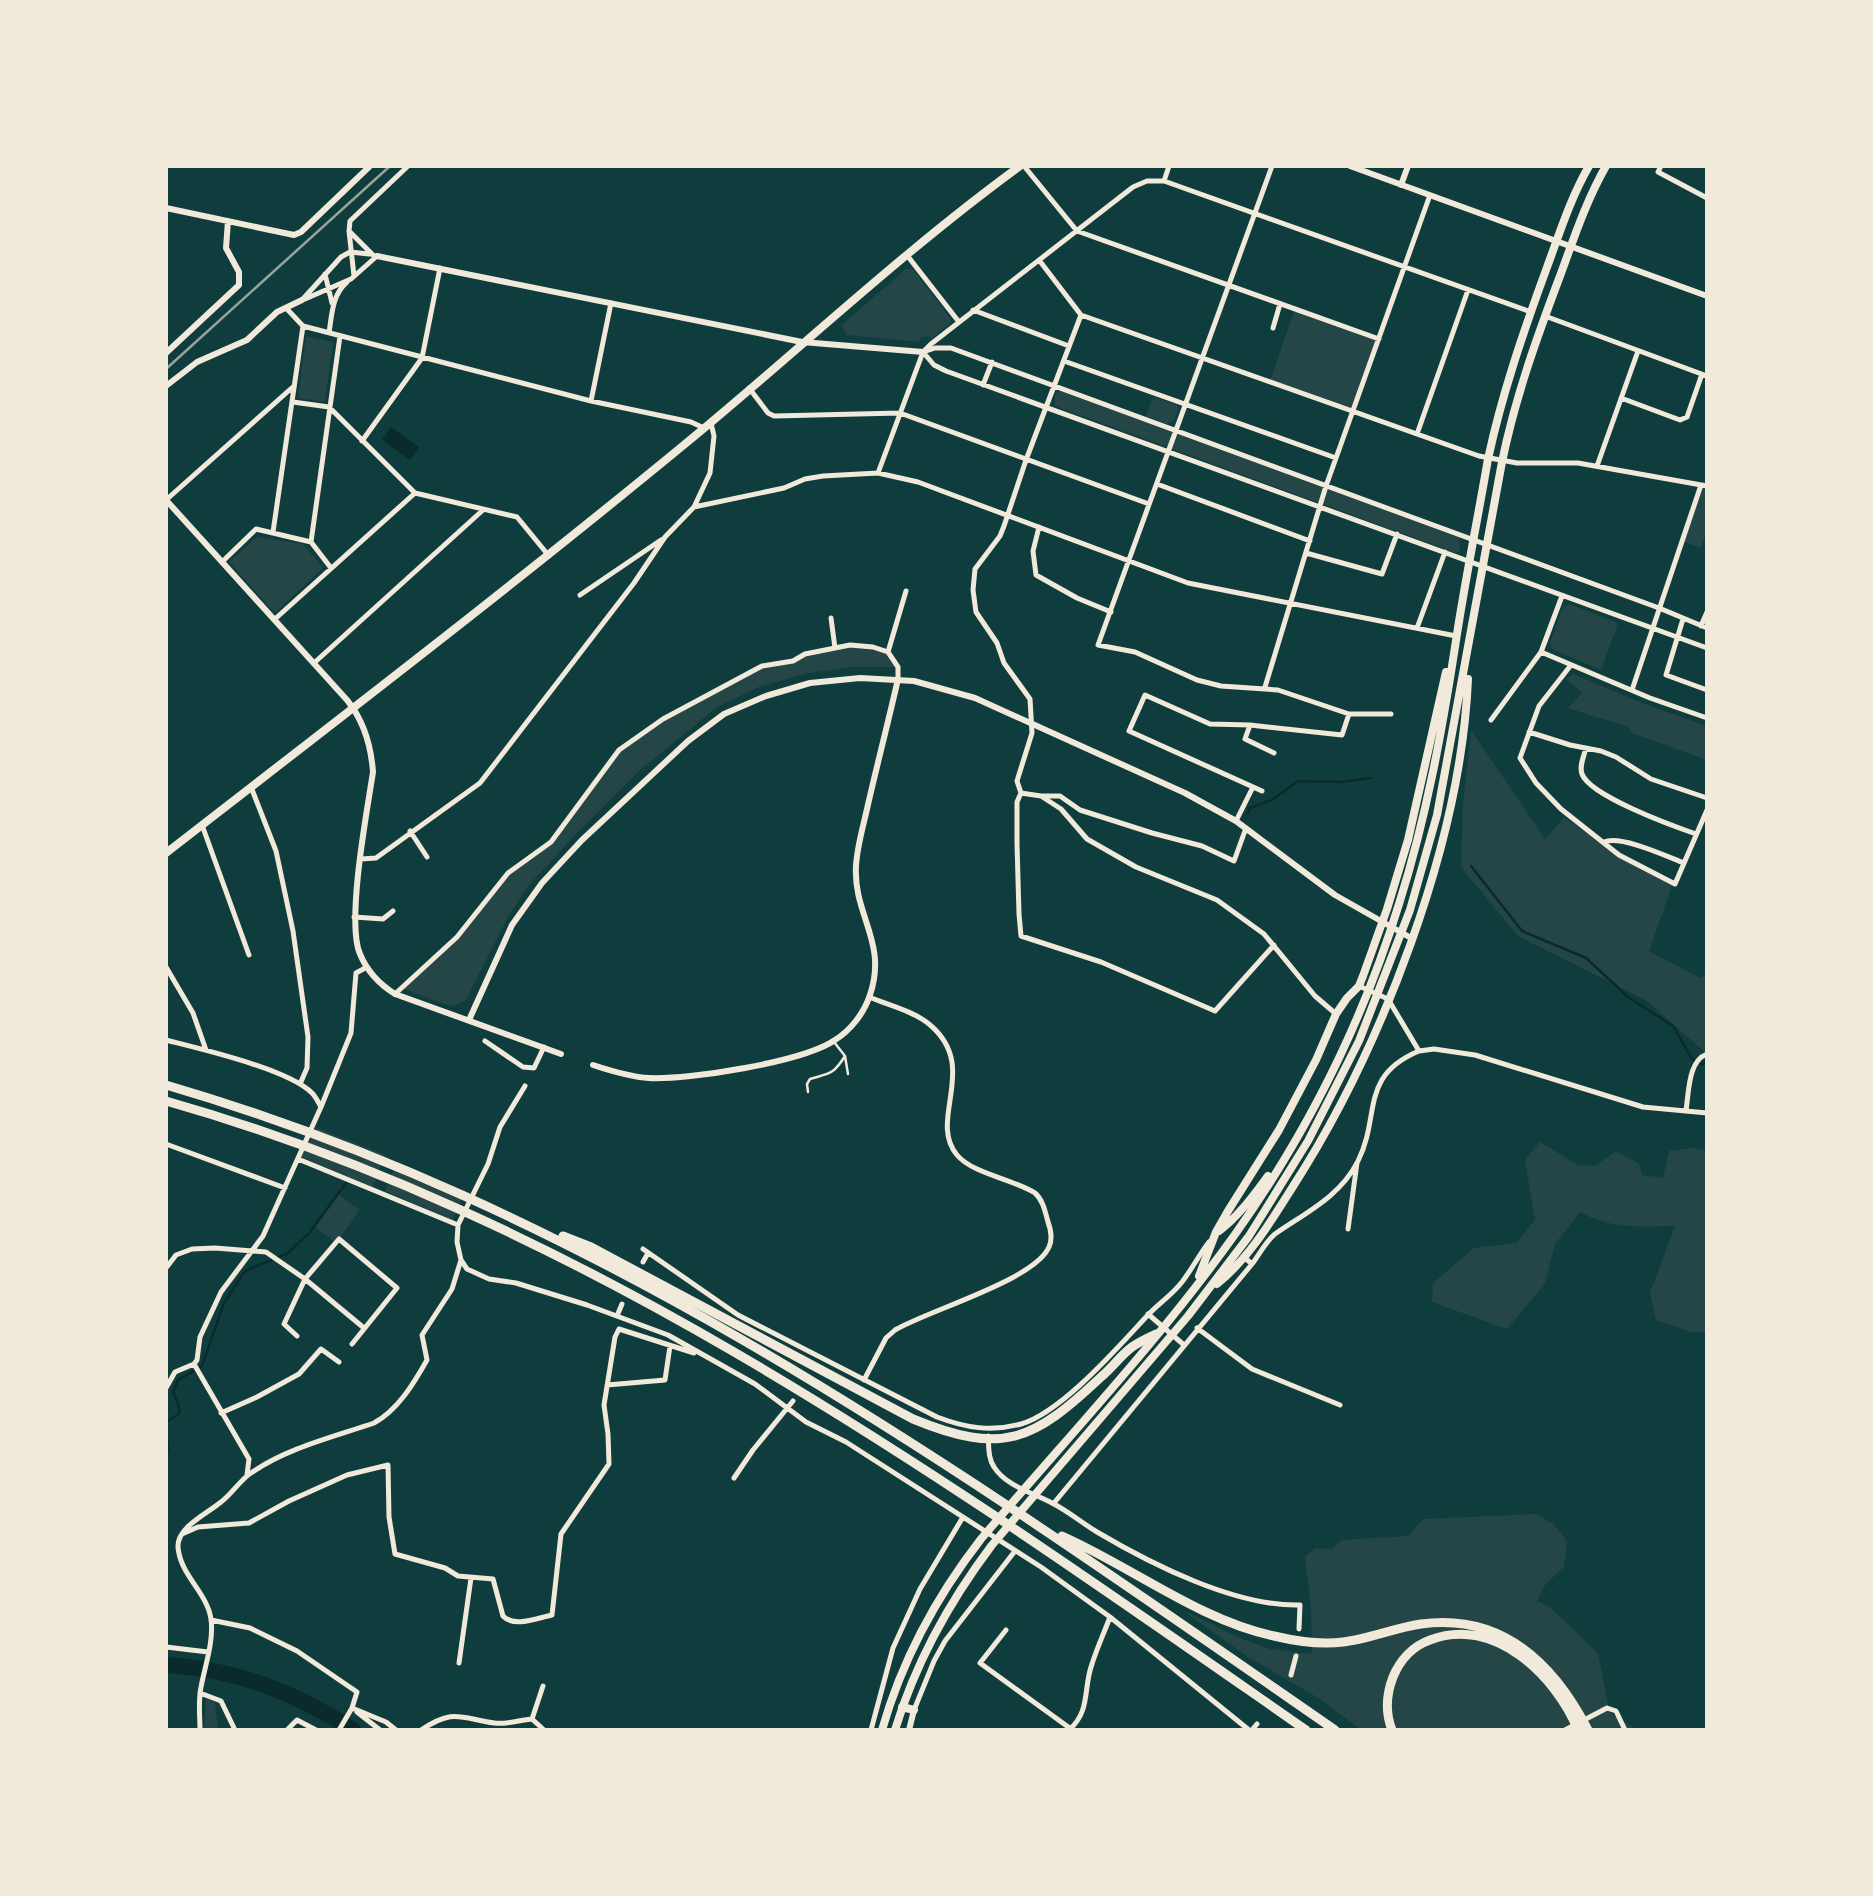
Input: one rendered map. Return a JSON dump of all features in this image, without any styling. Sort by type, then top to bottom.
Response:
[{"type":"highway","points":[[166,1085],[302,1128],[480,1202],[661,1293],[889,1426],[1031,1519],[1335,1730]]},
{"type":"highway","points":[[166,1101],[296,1143],[473,1217],[581,1269],[718,1343],[987,1509],[1306,1730]]},
{"type":"highway","points":[[518,1220],[591,1247],[913,1419],[965,1437],[998,1440],[1033,1431],[1066,1409],[1131,1347],[1156,1334]]},
{"type":"highway","points":[[1042,1527],[1093,1549],[1223,1619],[1276,1637],[1342,1643],[1391,1630],[1443,1623],[1461,1623],[1492,1631],[1519,1645],[1543,1664],[1573,1701],[1588,1730]]},
{"type":"highway","points":[[1392,1730],[1388,1720],[1387,1695],[1395,1671],[1402,1661],[1420,1644],[1434,1638],[1465,1634],[1497,1643],[1525,1659],[1547,1680],[1578,1730]]},
{"type":"highway","points":[[1222,1672],[1299,1730]]},
{"type":"main road","points":[[166,853],[549,556],[906,254],[1022,166]]},
{"type":"main road","points":[[882,1730],[895,1690],[922,1629],[965,1559],[1189,1295],[1237,1231],[1281,1164],[1317,1101],[1358,1015],[1399,906],[1418,840],[1437,757],[1488,459],[1506,384],[1587,166]]},
{"type":"main road","points":[[895,1730],[934,1633],[965,1582],[992,1545],[1205,1294],[1249,1236],[1325,1110],[1368,1020],[1410,910],[1429,844],[1469,652],[1502,462],[1520,388],[1587,202],[1606,166]]},
{"type":"main road","points":[[1189,1295],[1206,1263],[1216,1232],[1285,1118],[1316,1060],[1336,1014],[1359,986],[1408,840],[1431,732],[1456,636]]},
{"type":"main road","points":[[1205,1294],[1249,1261],[1323,1136],[1365,1054],[1388,999],[1411,938],[1441,840],[1463,727],[1469,652]]},
{"type":"main road","points":[[1216,1232],[1230,1222],[1270,1173],[1281,1164]]},
{"type":"main road","points":[[884,1686],[895,1690]]},
{"type":"main road","points":[[902,1707],[914,1710]]},
{"type":"street","points":[[166,208],[294,235],[301,232],[370,166]]},
{"type":"street","points":[[352,277],[349,231],[353,216],[408,166]]},
{"type":"street","points":[[1022,166],[1077,231],[1379,340]]},
{"type":"street","points":[[1164,181],[1169,166]]},
{"type":"street","points":[[1272,166],[1098,645],[1135,652],[1197,680],[1221,686],[1265,687],[1349,714],[1391,714]]},
{"type":"street","points":[[1350,166],[1707,296]]},
{"type":"street","points":[[1401,185],[1408,166]]},
{"type":"street","points":[[1661,166],[1658,173],[1707,198]]},
{"type":"street","points":[[878,473],[923,352],[930,344],[1133,187],[1147,181],[1164,181],[1531,312]]},
{"type":"street","points":[[1265,687],[1319,506],[1430,195]]},
{"type":"street","points":[[166,353],[239,285],[239,272],[226,248],[228,221]]},
{"type":"street","points":[[349,231],[375,255]]},
{"type":"street","points":[[302,300],[341,257],[350,252],[802,342],[923,352],[935,348],[951,348],[1474,539],[1704,627],[1707,611]]},
{"type":"street","points":[[906,254],[959,322]]},
{"type":"street","points":[[329,333],[337,293],[375,255]]},
{"type":"street","points":[[1039,260],[1081,315],[1488,459],[1502,462],[1578,463],[1704,486],[1658,608],[1632,690]]},
{"type":"street","points":[[362,440],[422,358],[440,268]]},
{"type":"street","points":[[325,274],[332,313]]},
{"type":"street","points":[[166,386],[197,362],[247,340],[277,312],[352,277]]},
{"type":"street","points":[[1417,434],[1468,290]]},
{"type":"street","points":[[591,401],[611,303]]},
{"type":"street","points":[[1273,328],[1280,304]]},
{"type":"street","points":[[286,308],[303,326],[591,401],[707,425],[714,436],[710,473],[694,507],[665,537],[634,583],[480,783],[376,858],[361,859]]},
{"type":"street","points":[[973,310],[1069,346]]},
{"type":"street","points":[[1081,315],[1000,536],[975,569],[972,590],[976,612],[997,643],[1004,663],[1030,699],[1032,733],[1017,781],[1021,793],[1017,802],[1018,914],[1021,936],[1112,966],[1215,1011],[1275,945]]},
{"type":"street","points":[[1545,316],[1704,375],[1687,417],[1680,420],[1621,398]]},
{"type":"street","points":[[274,532],[303,326]]},
{"type":"street","points":[[311,542],[340,336]]},
{"type":"street","points":[[1597,466],[1638,351]]},
{"type":"street","points":[[923,352],[934,365],[983,385],[1707,648]]},
{"type":"street","points":[[1064,361],[1336,458]]},
{"type":"street","points":[[983,385],[992,362]]},
{"type":"street","points":[[294,386],[166,500],[354,709],[365,729],[372,761],[354,917],[359,953],[375,979],[395,993],[561,1054]]},
{"type":"street","points":[[749,388],[768,413],[774,416],[900,413],[1149,504]]},
{"type":"street","points":[[293,402],[329,407],[415,493],[517,517],[549,556]]},
{"type":"street","points":[[694,507],[784,488],[805,479],[878,473],[918,482],[1188,583],[1456,636]]},
{"type":"street","points":[[1157,484],[1310,541]]},
{"type":"street","points":[[275,619],[415,493]]},
{"type":"street","points":[[314,663],[483,510]]},
{"type":"street","points":[[1039,527],[1033,551],[1036,575],[1077,598],[1111,612]]},
{"type":"street","points":[[223,561],[256,530],[311,542],[331,568]]},
{"type":"street","points":[[1306,552],[1382,575],[1396,534]]},
{"type":"street","points":[[580,595],[665,537]]},
{"type":"street","points":[[1417,628],[1445,552]]},
{"type":"street","points":[[888,652],[906,592]]},
{"type":"street","points":[[1491,720],[1541,652],[1562,596]]},
{"type":"street","points":[[831,618],[835,648]]},
{"type":"street","points":[[1683,619],[1666,675],[1707,690]]},
{"type":"street","points":[[395,993],[457,937],[508,873],[551,842],[619,750],[663,719],[762,666],[793,662],[805,654],[850,645],[873,647],[888,652],[898,667],[898,680],[857,852],[856,875],[858,895],[876,951],[876,974],[869,997],[855,1023],[834,1041],[800,1055],[690,1076],[649,1078],[612,1072],[593,1065]]},
{"type":"street","points":[[1541,652],[1707,718]]},
{"type":"street","points":[[1571,665],[1539,706],[1520,758],[1561,809],[1619,855],[1675,884],[1707,810]]},
{"type":"street","points":[[469,1020],[512,925],[542,883],[582,840],[688,741],[724,714],[766,696],[810,683],[860,677],[898,680],[947,689],[1005,710],[1185,793],[1236,821],[1335,895],[1411,938]]},
{"type":"street","points":[[1262,791],[1129,731],[1145,695],[1210,724],[1250,725],[1342,735],[1349,714]]},
{"type":"street","points":[[1250,725],[1245,739],[1274,753]]},
{"type":"street","points":[[1529,732],[1616,757],[1651,779],[1707,798]]},
{"type":"street","points":[[1586,748],[1581,771],[1586,781],[1642,815],[1696,834]]},
{"type":"street","points":[[1236,821],[1253,787]]},
{"type":"street","points":[[251,788],[276,851],[293,931],[308,1037],[307,1068],[300,1083]]},
{"type":"street","points":[[1021,793],[1060,796],[1080,810],[1202,846],[1234,861],[1246,828]]},
{"type":"street","points":[[1041,796],[1060,809],[1087,839],[1152,875],[1217,900],[1264,934],[1315,996],[1336,1014]]},
{"type":"street","points":[[202,825],[249,955]]},
{"type":"street","points":[[410,831],[427,857]]},
{"type":"street","points":[[1604,842],[1611,839],[1684,863]]},
{"type":"street","points":[[354,917],[383,919],[393,911]]},
{"type":"street","points":[[166,967],[193,1013],[206,1050]]},
{"type":"street","points":[[247,1475],[249,1459],[220,1413],[195,1365],[200,1337],[221,1292],[263,1236],[285,1188],[352,1033],[356,973],[367,967]]},
{"type":"street","points":[[1359,986],[1388,999],[1419,1051]]},
{"type":"street","points":[[864,1380],[886,1338],[895,1330],[1026,1270],[1049,1249],[1052,1234],[1041,1200],[1035,1193],[968,1165],[954,1151],[948,1130],[954,1080],[953,1064],[942,1038],[918,1017],[869,997]]},
{"type":"street","points":[[166,1040],[206,1050],[300,1083],[314,1094],[320,1107]]},
{"type":"street","points":[[485,1041],[523,1067],[534,1068],[544,1048]]},
{"type":"street","points":[[1348,1229],[1357,1163],[1368,1130],[1376,1088],[1394,1064],[1419,1051],[1434,1049],[1475,1055],[1643,1107],[1707,1113]]},
{"type":"street","points":[[1686,1110],[1694,1065],[1703,1056]]},
{"type":"street","points":[[525,1086],[500,1127],[488,1164],[458,1225],[457,1242],[461,1260],[467,1269],[476,1275],[516,1283],[668,1335],[755,1384],[806,1422],[846,1442],[1041,1567],[1110,1618],[1250,1730],[1257,1724]]},
{"type":"street","points":[[166,1144],[285,1188]]},
{"type":"street","points":[[298,1159],[458,1225]]},
{"type":"street","points":[[1054,1503],[1129,1415],[1181,1343],[1197,1328],[1249,1261],[1273,1235],[1321,1205],[1357,1163]]},
{"type":"street","points":[[643,1262],[646,1251],[738,1315],[954,1423],[988,1432],[1024,1423],[1047,1410],[1151,1316],[1184,1280],[1216,1232]]},
{"type":"street","points":[[297,1336],[284,1324],[305,1279],[339,1239],[397,1288],[352,1344]]},
{"type":"street","points":[[166,1268],[176,1255],[192,1249],[252,1250],[271,1255],[305,1279],[364,1328]]},
{"type":"street","points":[[200,1730],[200,1693],[211,1620],[205,1600],[185,1569],[178,1545],[182,1534],[222,1502],[247,1475],[292,1451],[385,1417],[414,1382],[427,1360],[422,1335],[452,1289],[461,1260]]},
{"type":"street","points":[[617,1316],[622,1304]]},
{"type":"street","points":[[1151,1316],[1181,1343]]},
{"type":"street","points":[[1197,1328],[1252,1369],[1340,1405]]},
{"type":"street","points":[[182,1534],[198,1527],[249,1523],[289,1501],[347,1475],[388,1465],[389,1517],[395,1554],[445,1568],[458,1576],[493,1579],[503,1616],[507,1620],[514,1622],[552,1615],[561,1534],[609,1464],[604,1405],[615,1337],[619,1329],[704,1356]]},
{"type":"street","points":[[607,1385],[665,1380],[670,1346]]},
{"type":"street","points":[[220,1413],[299,1374],[321,1349],[339,1362]]},
{"type":"street","points":[[166,1388],[175,1372],[195,1365]]},
{"type":"street","points":[[734,1479],[753,1450],[793,1401]]},
{"type":"street","points":[[988,1432],[992,1465],[1000,1475],[1011,1482],[1054,1503],[1118,1544],[1186,1578],[1274,1605],[1300,1605],[1299,1629]]},
{"type":"street","points":[[871,1730],[893,1648],[920,1589],[963,1517]]},
{"type":"street","points":[[909,1730],[914,1710],[945,1641],[1015,1551]]},
{"type":"street","points":[[459,1663],[471,1578]]},
{"type":"street","points":[[1006,1630],[980,1663],[1070,1729],[1079,1721],[1086,1705],[1090,1667],[1110,1618]]},
{"type":"street","points":[[211,1620],[250,1628],[297,1651],[357,1692],[351,1710],[339,1730]]},
{"type":"street","points":[[166,1647],[208,1653]]},
{"type":"street","points":[[1291,1675],[1296,1656]]},
{"type":"street","points":[[532,1719],[543,1686]]},
{"type":"street","points":[[200,1693],[221,1700],[235,1730]]},
{"type":"street","points":[[1565,1730],[1607,1708],[1616,1711],[1625,1730]]},
{"type":"street","points":[[351,1710],[380,1730]]},
{"type":"street","points":[[351,1710],[386,1722],[396,1730]]},
{"type":"street","points":[[421,1730],[435,1720],[451,1716],[465,1716],[496,1724],[532,1719]]},
{"type":"street","points":[[532,1719],[544,1730]]},
{"type":"street","points":[[287,1730],[297,1720],[316,1730]]},
{"type":"lane","points":[[834,1041],[845,1056],[848,1074]]},
{"type":"lane","points":[[808,1092],[807,1084],[810,1079],[830,1074],[845,1056]]},
{"type":"shaded area","points":[[906,269],[913,269],[951,323],[931,339],[928,336],[920,338],[920,342],[846,335],[842,325]]},
{"type":"shaded area","points":[[1295,309],[1379,339],[1353,411],[1270,381]]},
{"type":"shaded area","points":[[306,336],[333,342],[325,402],[298,398]]},
{"type":"shaded area","points":[[1061,391],[1459,538],[1460,551],[1456,553],[1055,406],[1055,394]]},
{"type":"shaded area","points":[[1153,397],[1177,405],[1179,409],[1174,420],[1167,424],[1146,416]]},
{"type":"shaded area","points":[[391,427],[419,447],[410,460],[382,440]]},
{"type":"shaded area","points":[[1701,485],[1707,486],[1707,530],[1701,548],[1682,541]]},
{"type":"shaded area","points":[[257,537],[303,544],[323,568],[275,613],[229,562]]},
{"type":"shaded area","points":[[1569,604],[1618,623],[1601,670],[1552,649],[1550,643],[1562,608]]},
{"type":"shaded area","points":[[850,645],[888,652],[898,667],[851,667],[808,673],[759,687],[717,707],[638,772],[529,885],[508,917],[466,1000],[455,1006],[447,1005],[401,988],[457,937],[508,873],[551,842],[619,750],[663,719],[762,666],[793,661],[805,654]]},
{"type":"shaded area","points":[[1574,674],[1639,702],[1707,726],[1707,760],[1632,733],[1628,727],[1568,708],[1582,693],[1566,679]]},
{"type":"shaded area","points":[[1471,730],[1545,839],[1564,818],[1672,886],[1649,951],[1700,978],[1707,972],[1707,1054],[1647,1001],[1518,936],[1461,867],[1463,806]]},
{"type":"shaded area","points":[[317,1128],[385,1155],[373,1187],[301,1157]]},
{"type":"shaded area","points":[[1540,1142],[1578,1165],[1595,1166],[1616,1151],[1639,1164],[1642,1175],[1663,1178],[1669,1151],[1692,1148],[1707,1150],[1707,1332],[1692,1332],[1656,1320],[1650,1293],[1675,1226],[1615,1224],[1580,1212],[1555,1244],[1545,1284],[1507,1329],[1432,1302],[1433,1283],[1474,1248],[1516,1243],[1535,1220],[1525,1160]]},
{"type":"shaded area","points":[[397,1162],[465,1191],[453,1220],[385,1191]]},
{"type":"shaded area","points":[[338,1194],[360,1210],[336,1243],[315,1227]]},
{"type":"shaded area","points":[[1536,1514],[1553,1524],[1567,1540],[1564,1567],[1545,1585],[1537,1601],[1551,1608],[1598,1653],[1610,1713],[1638,1730],[1361,1730],[1320,1699],[1248,1657],[1181,1609],[1242,1639],[1270,1649],[1312,1654],[1311,1606],[1305,1557],[1315,1548],[1331,1549],[1342,1540],[1408,1536],[1423,1519]]},
{"type":"shaded area","points":[[206,1699],[215,1702],[218,1730],[204,1730]]},
{"type":"waterway","points":[[1248,813],[1250,808],[1272,800],[1298,781],[1340,782],[1371,778]]},
{"type":"waterway","points":[[1471,866],[1522,931],[1586,958],[1628,997],[1673,1026],[1692,1059],[1702,1064],[1707,1063]]},
{"type":"waterway","points":[[166,1422],[179,1414],[173,1392],[178,1380],[202,1366],[224,1303],[245,1271],[288,1253],[310,1232],[346,1183]]},
{"type":"waterway","points":[[166,1436],[166,1460]]},
{"type":"waterway","points":[[166,1665],[192,1667],[241,1677],[309,1704],[353,1730]]},
{"type":"railway","points":[[166,369],[390,166]]}]
